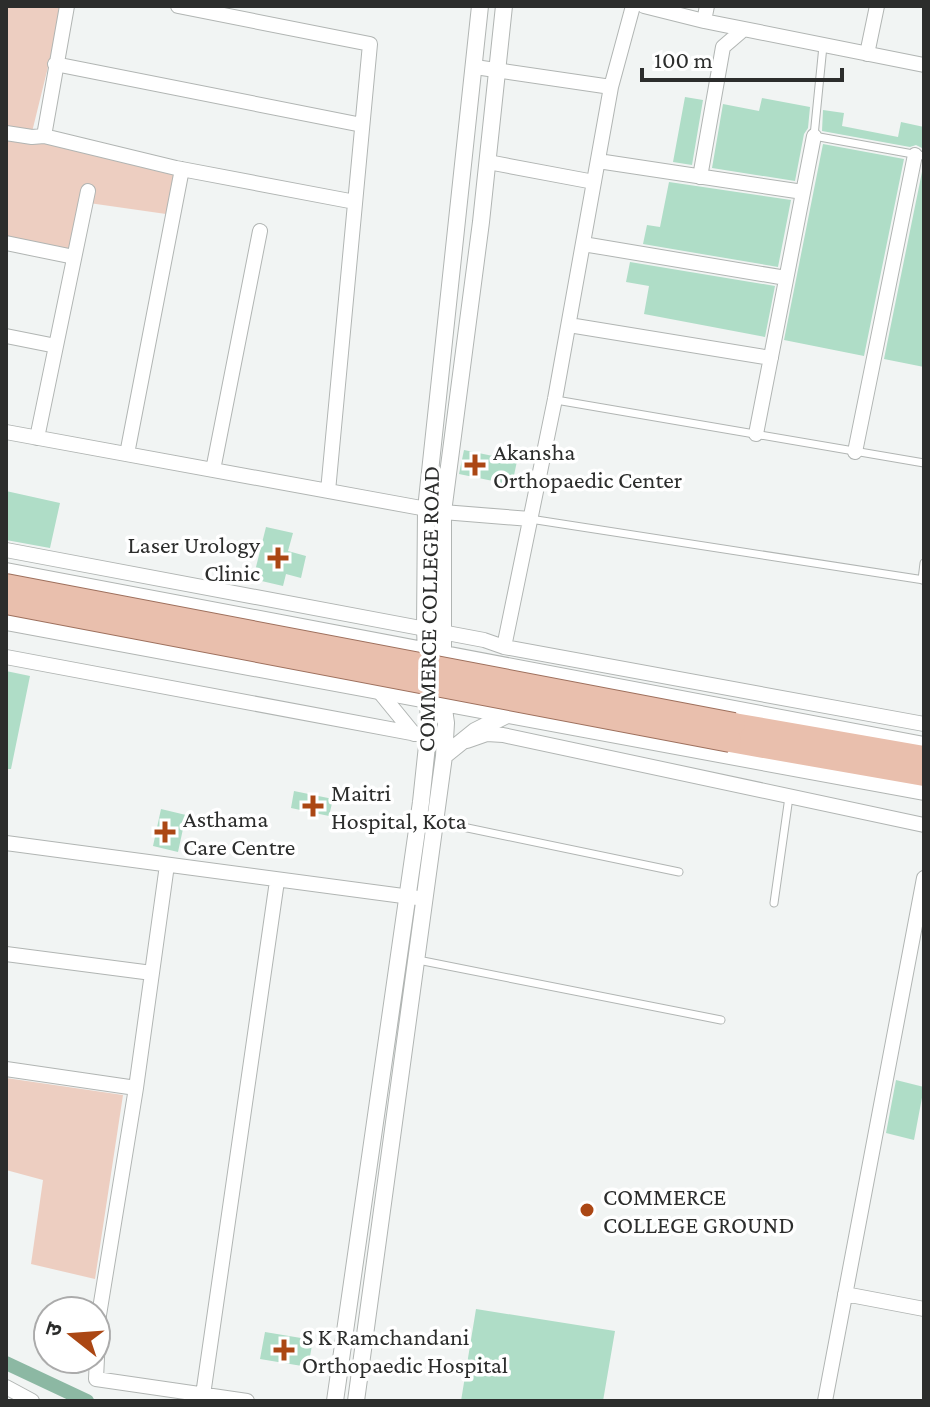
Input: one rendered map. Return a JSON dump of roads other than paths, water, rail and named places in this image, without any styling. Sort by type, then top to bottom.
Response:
[{"type":"main road","points":[[6,585],[924,775]]},
{"type":"main road","points":[[6,603],[732,733],[924,757]]},
{"type":"street","points":[[44,136],[67,6]]},
{"type":"street","points":[[178,6],[240,12],[370,44],[328,491]]},
{"type":"street","name":"COMMERCE COLLEGE ROAD","points":[[436,701],[426,652],[426,509],[480,6]]},
{"type":"street","points":[[356,1401],[415,960],[415,898],[434,821],[443,741],[436,701],[445,633],[443,512],[488,162],[504,6]]},
{"type":"street","points":[[504,647],[555,399],[611,87],[633,6]]},
{"type":"street","points":[[644,6],[705,13],[744,29],[924,65]]},
{"type":"street","points":[[867,54],[877,6]]},
{"type":"street","points":[[700,177],[723,47],[744,29]]},
{"type":"street","points":[[55,64],[362,125]]},
{"type":"street","points":[[475,67],[611,87]]},
{"type":"street","points":[[6,133],[44,136],[182,169],[355,202]]},
{"type":"street","points":[[756,434],[814,136]]},
{"type":"street","points":[[855,452],[920,155]]},
{"type":"street","points":[[598,161],[803,192]]},
{"type":"street","points":[[488,162],[594,182]]},
{"type":"street","points":[[127,454],[182,169]]},
{"type":"street","points":[[37,438],[88,191]]},
{"type":"street","points":[[213,470],[260,231]]},
{"type":"street","points":[[6,243],[74,257]]},
{"type":"street","points":[[583,244],[786,278]]},
{"type":"street","points":[[569,325],[771,358]]},
{"type":"street","points":[[6,336],[56,346]]},
{"type":"street","points":[[6,432],[443,512],[530,519]]},
{"type":"street","points":[[6,550],[484,640],[504,647],[924,724]]},
{"type":"street","points":[[6,571],[924,745]]},
{"type":"street","points":[[377,642],[379,621]]},
{"type":"street","points":[[6,622],[924,792]]},
{"type":"street","points":[[6,657],[443,741],[487,734],[503,735],[924,825]]},
{"type":"street","points":[[378,690],[443,741]]},
{"type":"street","points":[[443,741],[508,714]]},
{"type":"street","name":"COMMERCE COLLEGE ROAD","points":[[335,1401],[443,741]]},
{"type":"street","points":[[6,843],[415,898]]},
{"type":"street","points":[[167,865],[136,1088],[99,1315],[96,1379],[247,1401]]},
{"type":"street","points":[[825,1401],[924,878]]},
{"type":"street","points":[[203,1395],[277,881]]},
{"type":"street","points":[[6,954],[152,973]]},
{"type":"street","points":[[6,1069],[136,1088]]},
{"type":"street","points":[[845,1294],[924,1309]]},
{"type":"street","points":[[6,1387],[32,1401]]},
{"type":"lane","points":[[823,45],[814,136],[920,155]]},
{"type":"lane","points":[[555,399],[924,463]]},
{"type":"lane","points":[[530,519],[923,580],[924,563]]},
{"type":"lane","points":[[774,903],[789,797]]},
{"type":"lane","points":[[434,821],[679,872]]},
{"type":"lane","points":[[415,960],[435,961],[721,1020]]},
{"type":"waterway","points":[[6,1363],[87,1401]]},
{"type":"place","name":"Akansha Orthopaedic Center","points":[[475,465]]},
{"type":"place","name":"Laser Urology Clinic","points":[[278,558]]},
{"type":"place","name":"Maitri Hospital, Kota","points":[[313,806]]},
{"type":"place","name":"Asthama Care Centre","points":[[165,832]]},
{"type":"place","name":"COMMERCE COLLEGE GROUND","points":[[587,1210]]},
{"type":"place","name":"S K Ramchandani Orthopaedic Hospital","points":[[284,1350]]}]
